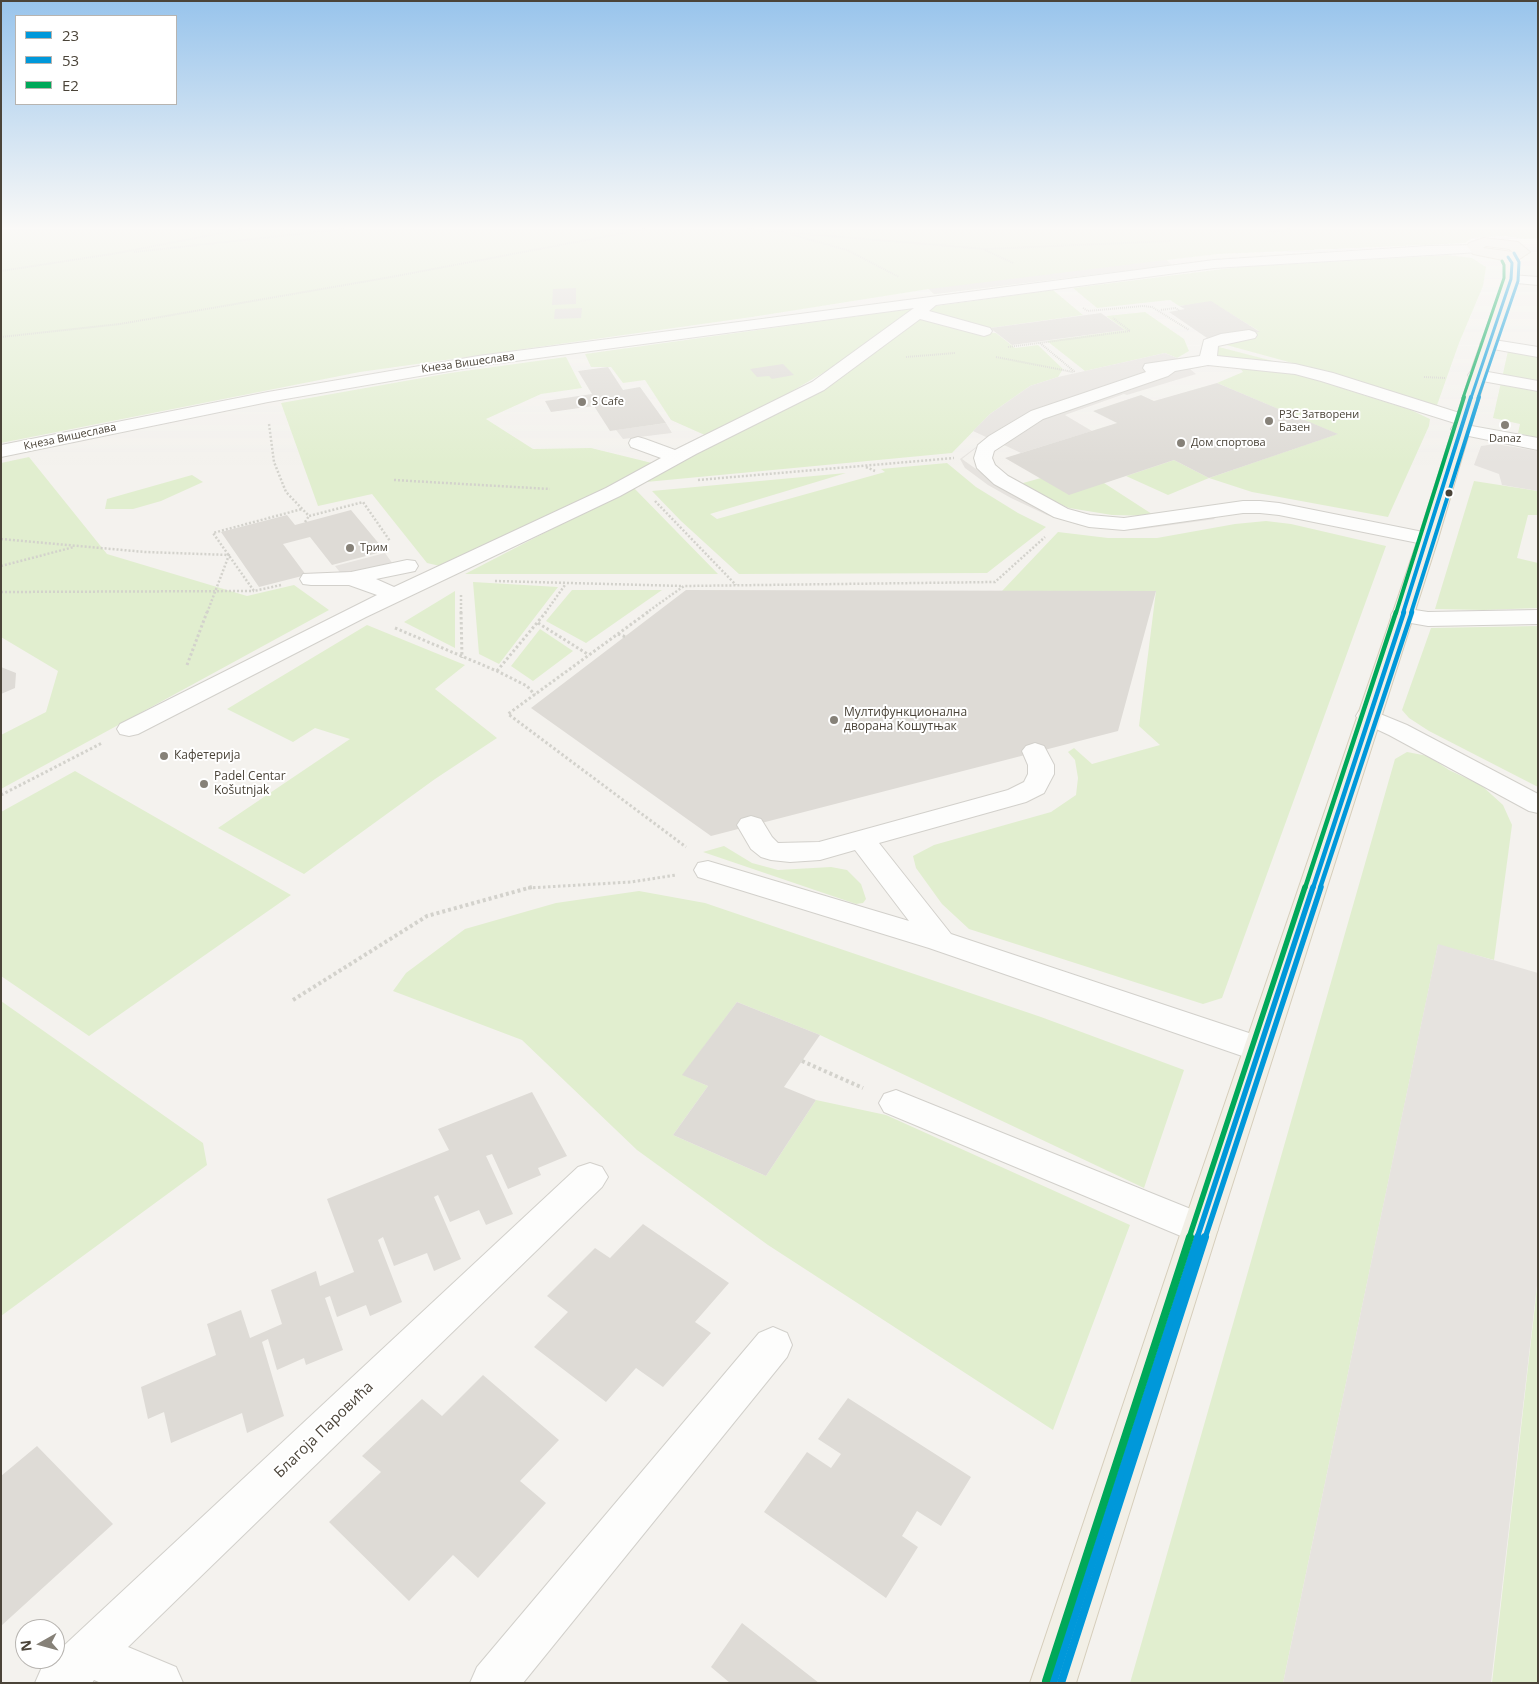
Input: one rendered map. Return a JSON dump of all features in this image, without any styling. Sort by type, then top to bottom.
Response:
[{"type":"main road","points":[[1053,1683],[1368,716],[1428,539],[1477,375],[1502,308]]},
{"type":"street","name":"Кнеза Вишеслава","points":[[1,451],[352,381],[478,361],[916,308]]},
{"type":"street","points":[[129,729],[358,612],[434,578],[619,489],[676,457],[818,386],[920,308]]},
{"type":"street","points":[[923,308],[984,330]]},
{"type":"street","points":[[1208,360],[1210,343],[1221,339],[1249,335]]},
{"type":"street","points":[[1488,344],[1538,352]]},
{"type":"street","points":[[1428,539],[1279,508],[1244,507],[1124,524],[1089,521],[1070,516],[1001,480],[988,468],[983,458],[985,449],[996,440],[1037,415],[1162,372],[1170,367],[1208,360],[1295,369],[1327,377],[1462,424],[1538,444]]},
{"type":"street","points":[[1477,375],[1538,386]]},
{"type":"street","points":[[638,443],[676,457]]},
{"type":"street","points":[[311,579],[351,578],[397,564],[434,578]]},
{"type":"street","points":[[351,578],[378,587],[394,596]]},
{"type":"street","points":[[1402,615],[1428,619],[1538,616]]},
{"type":"street","points":[[1368,716],[1398,730],[1538,805]]},
{"type":"street","points":[[751,825],[761,843],[771,851],[790,854],[820,851],[1017,796],[1035,787],[1041,774],[1041,765],[1035,751]]},
{"type":"street","points":[[861,839],[940,941]]},
{"type":"street","points":[[708,870],[940,941],[1259,1049]]},
{"type":"street","points":[[896,1103],[1200,1229]]},
{"type":"street","name":"Благоја Паровића","points":[[73,1669],[590,1177]]},
{"type":"street","points":[[493,1683],[773,1345]]},
{"type":"street","points":[[73,1669],[160,1683]]},
{"type":"path","points":[[1,337],[130,322],[215,308]]},
{"type":"path","points":[[1122,308],[1127,308]]},
{"type":"path","points":[[1150,308],[1160,310],[1183,325]]},
{"type":"path","points":[[1160,310],[1175,308],[1179,310]]},
{"type":"path","points":[[1007,347],[1130,330],[1113,318]]},
{"type":"path","points":[[1040,343],[1076,373]]},
{"type":"path","points":[[851,362],[957,352]]},
{"type":"path","points":[[269,419],[274,462],[286,492],[309,516]]},
{"type":"path","points":[[689,481],[945,458]]},
{"type":"path","points":[[865,466],[874,471]]},
{"type":"path","points":[[394,480],[619,489],[640,485],[736,585]]},
{"type":"path","points":[[305,522],[309,516],[363,502],[397,564]]},
{"type":"path","points":[[254,591],[213,533],[302,509]]},
{"type":"path","points":[[491,581],[684,586],[995,582],[1052,531]]},
{"type":"path","points":[[1,539],[229,556]]},
{"type":"path","points":[[1,566],[78,546]]},
{"type":"path","points":[[170,708],[229,556]]},
{"type":"path","points":[[1,592],[254,591],[311,579]]},
{"type":"path","points":[[497,672],[538,623],[565,584]]},
{"type":"path","points":[[678,844],[508,714],[684,586]]},
{"type":"path","points":[[461,590],[462,658]]},
{"type":"path","points":[[538,623],[589,655]]},
{"type":"path","points":[[391,626],[527,686],[534,696]]},
{"type":"path","points":[[618,634],[626,637]]},
{"type":"path","points":[[1,795],[129,729]]},
{"type":"path","points":[[293,1000],[427,916],[534,886],[631,882],[708,870]]},
{"type":"path","points":[[802,1061],[896,1103]]},
{"type":"green space","points":[[1,308],[812,308],[360,372],[1,443]]},
{"type":"green space","points":[[916,308],[842,362],[787,394],[707,436],[671,420],[645,380],[623,383],[611,367],[591,367],[585,354]]},
{"type":"green space","points":[[928,308],[1074,308],[1083,315],[990,328],[922,313]]},
{"type":"green space","points":[[1220,308],[1474,308],[1436,408],[1307,367],[1219,343],[1254,338],[1250,333],[1259,331]]},
{"type":"green space","points":[[1145,312],[1184,339],[1189,351],[1177,358],[1165,353],[1085,371],[1047,341],[1125,330],[1106,316]]},
{"type":"green space","points":[[919,317],[978,332],[996,333],[1015,348],[1038,345],[1063,369],[1058,377],[1030,386],[990,414],[952,453],[646,482],[724,439]]},
{"type":"green space","points":[[1215,346],[1273,361],[1289,367],[1216,359]]},
{"type":"green space","points":[[1508,351],[1538,356],[1538,438],[1518,433],[1520,424],[1493,418]]},
{"type":"green space","points":[[566,357],[582,388],[541,394],[486,419],[533,449],[591,448],[656,464],[440,566],[427,563],[372,494],[318,506],[281,403],[450,373]]},
{"type":"green space","points":[[1239,367],[1291,372],[1411,410],[1430,419],[1429,426],[1388,517],[1252,492],[1209,478],[1337,434],[1217,383],[1243,372]]},
{"type":"green space","points":[[29,457],[107,554],[247,596],[294,585],[329,610],[1,789],[1,735],[46,712],[58,671],[1,637],[1,463]]},
{"type":"green space","points":[[1174,460],[1209,478],[1168,495],[1126,476]]},
{"type":"green space","points":[[947,463],[976,487],[1018,513],[1046,527],[987,573],[739,574],[681,521],[652,491],[846,473],[710,514],[717,519],[885,472],[881,469]]},
{"type":"green space","points":[[192,475],[203,482],[161,501],[133,509],[105,509],[107,499]]},
{"type":"green space","points":[[1041,478],[1104,483],[1155,516],[1112,515],[1069,508],[1016,485]]},
{"type":"green space","points":[[1474,481],[1538,491],[1538,515],[1528,515],[1517,558],[1538,563],[1538,608],[1435,609]]},
{"type":"green space","points":[[633,487],[718,574],[465,574]]},
{"type":"green space","points":[[1266,521],[1291,524],[1386,546],[1222,998],[1203,1004],[969,929],[942,904],[916,868],[913,856],[934,845],[1051,812],[1076,795],[1078,778],[1075,760],[1068,752],[1074,748],[1092,764],[1160,745],[1139,726],[1156,591],[1002,591],[1058,532],[1108,538],[1157,538],[1235,524]]},
{"type":"green space","points":[[473,582],[558,587],[499,664],[479,654]]},
{"type":"green space","points":[[572,590],[662,590],[586,643],[546,621]]},
{"type":"green space","points":[[455,591],[455,648],[404,622]]},
{"type":"green space","points":[[367,625],[465,665],[435,689],[497,738],[435,779],[304,874],[218,828],[350,739],[315,728],[293,742],[227,709]]},
{"type":"green space","points":[[1538,626],[1538,787],[1429,731],[1409,718],[1402,710],[1431,628]]},
{"type":"green space","points":[[540,629],[573,651],[533,681],[511,666]]},
{"type":"green space","points":[[1407,752],[1428,756],[1449,770],[1481,785],[1503,805],[1512,825],[1494,960],[1438,945],[1283,1683],[1130,1683],[1395,759]]},
{"type":"green space","points":[[75,771],[291,895],[89,1036],[1,976],[1,812]]},
{"type":"green space","points":[[724,846],[752,863],[778,870],[831,867],[847,870],[861,884],[866,899],[863,903],[856,904],[703,852]]},
{"type":"green space","points":[[639,891],[705,903],[1041,1017],[1184,1070],[1144,1188],[820,1035],[737,1002],[683,1075],[708,1086],[673,1135],[766,1176],[816,1100],[886,1115],[1130,1225],[1053,1430],[768,1245],[637,1150],[522,1040],[393,991],[406,973],[465,929],[556,903]]},
{"type":"green space","points":[[1,1001],[203,1143],[207,1165],[1,1316]]},
{"type":"green space","points":[[1538,1279],[1538,1683],[1492,1683]]},
{"type":"shaded area","points":[[1165,353],[1177,358],[1196,374],[1127,395],[1124,394],[1065,415],[1092,431],[1021,453],[989,438],[962,459],[1007,491],[1090,523],[1212,516],[1215,519],[1135,530],[1079,525],[1047,515],[1011,498],[988,485],[965,468],[960,459],[988,438],[973,431],[990,414],[1030,386],[1058,377]]},
{"type":"shaded area","points":[[666,423],[672,433],[623,439],[616,430]]},
{"type":"shaded area","points":[[1496,444],[1538,451],[1538,491],[1502,485],[1499,474],[1474,465],[1481,446]]},
{"type":"shaded area","points":[[385,553],[393,564],[343,576],[335,566]]},
{"type":"shaded area","points":[[1438,944],[1538,973],[1538,1277],[1491,1683],[1283,1683]]},
{"type":"building","points":[[582,308],[581,318],[554,319],[555,309]]},
{"type":"building","points":[[1182,308],[1221,308],[1260,332],[1207,338],[1169,312],[1185,309]]},
{"type":"building","points":[[1101,313],[1125,330],[1012,345],[990,328]]},
{"type":"building","points":[[783,364],[794,375],[772,379],[769,376],[757,377],[750,369]]},
{"type":"building","points":[[608,367],[623,390],[640,387],[666,423],[610,431],[594,406],[551,412],[545,401],[592,394],[578,371]]},
{"type":"building","name":"Дом спортова","points":[[1217,383],[1338,434],[1209,478],[1174,460],[1069,495],[1005,458],[1117,423],[1093,411],[1141,395],[1154,401]]},
{"type":"building","name":"Трим","points":[[351,510],[385,551],[332,565],[310,537],[283,544],[306,575],[259,587],[221,532],[287,515],[295,525]]},
{"type":"building","name":"Мултифункционална дворана Кошутњак","points":[[686,590],[1156,591],[1118,731],[711,836],[531,708]]},
{"type":"building","points":[[1,667],[16,673],[15,688],[1,694]]},
{"type":"building","points":[[737,1002],[820,1035],[784,1087],[816,1100],[766,1176],[673,1135],[708,1086],[682,1075]]},
{"type":"building","points":[[532,1092],[567,1156],[538,1168],[541,1175],[508,1189],[492,1154],[486,1156],[513,1214],[486,1225],[479,1210],[450,1222],[438,1195],[434,1197],[461,1259],[434,1271],[427,1253],[394,1266],[383,1237],[378,1240],[402,1302],[370,1316],[366,1305],[337,1317],[330,1296],[325,1298],[343,1350],[306,1365],[304,1358],[277,1370],[268,1339],[262,1342],[284,1416],[247,1433],[242,1413],[171,1443],[164,1412],[148,1419],[141,1387],[216,1355],[207,1324],[241,1310],[250,1338],[282,1324],[271,1290],[316,1271],[320,1286],[354,1272],[327,1199],[449,1150],[438,1129]]},
{"type":"building","points":[[643,1224],[729,1283],[695,1322],[711,1333],[663,1387],[636,1368],[606,1402],[534,1347],[568,1312],[547,1296],[595,1248],[610,1258]]},
{"type":"building","points":[[483,1375],[559,1440],[520,1481],[546,1503],[478,1578],[453,1555],[409,1601],[329,1522],[381,1472],[362,1456],[422,1399],[442,1416]]},
{"type":"building","points":[[848,1398],[971,1477],[941,1526],[917,1511],[902,1536],[918,1547],[886,1598],[764,1512],[807,1452],[831,1468],[841,1454],[818,1439]]},
{"type":"building","points":[[37,1446],[113,1524],[1,1626],[1,1476]]},
{"type":"building","points":[[742,1623],[819,1683],[730,1683],[711,1667]]},
{"type":"transit line","name":"E2","points":[[1046,1681],[1193,1227],[1421,537],[1474,363],[1494,308]]},
{"type":"transit line","name":"23","points":[[1053,1683],[1200,1229],[1428,539],[1481,365],[1501,308]]},
{"type":"transit line","name":"53","points":[[1061,1683],[1207,1231],[1435,541],[1488,367],[1509,308]]},
{"type":"place","name":"S Cafe","points":[[582,402]]},
{"type":"place","name":"РЗС Затворени Базен","points":[[1269,421]]},
{"type":"place","name":"Danaz","points":[[1505,425]]},
{"type":"place","name":"Дом спортова","points":[[1181,443]]},
{"type":"place","name":"Трим","points":[[350,548]]},
{"type":"place","name":"Мултифункционална дворана Кошутњак","points":[[834,720]]},
{"type":"place","name":"Кафетерија","points":[[164,756]]},
{"type":"place","name":"Padel Centar Košutnjak","points":[[204,784]]}]
